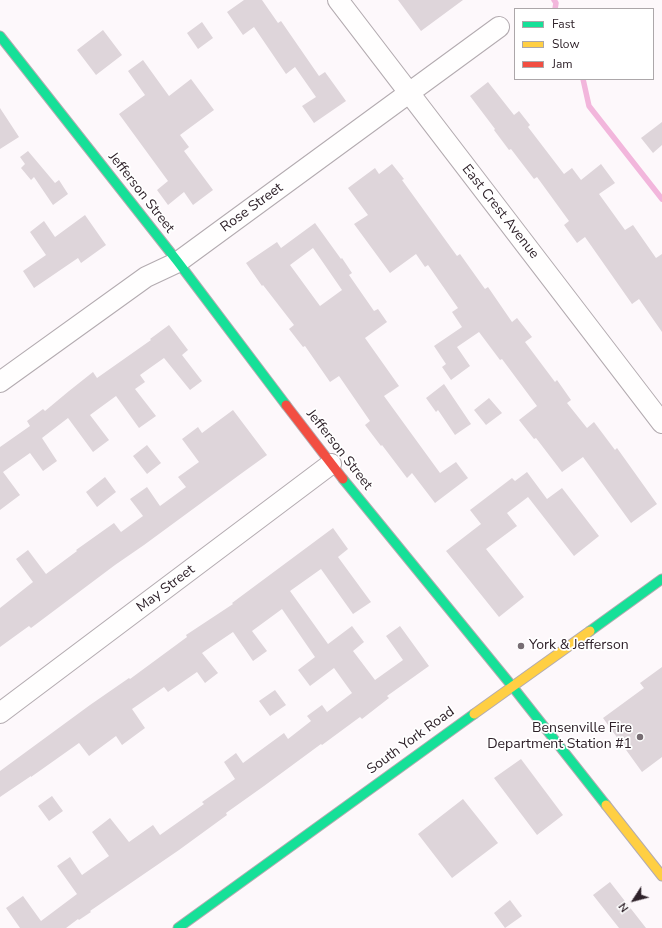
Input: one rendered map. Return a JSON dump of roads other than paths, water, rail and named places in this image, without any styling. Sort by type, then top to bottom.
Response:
[{"type":"street","name":"East Crest Avenue","points":[[338,0],[662,423]]},
{"type":"street","name":"Rose Street","points":[[0,382],[146,277],[178,262],[499,27]]},
{"type":"street","name":"Jefferson Street","points":[[1,40],[178,262],[331,464],[512,686],[662,876]]},
{"type":"street","name":"May Street","points":[[0,713],[331,464]]},
{"type":"street","name":"South York Road","points":[[178,928],[662,579]]},
{"type":"waterway","points":[[554,0],[556,3],[555,8]]},
{"type":"waterway","points":[[583,80],[589,106],[662,199]]},
{"type":"place","name":"York & Jefferson","points":[[521,646]]},
{"type":"place","name":"Bensenville Fire Department Station #1","points":[[640,737]]}]
